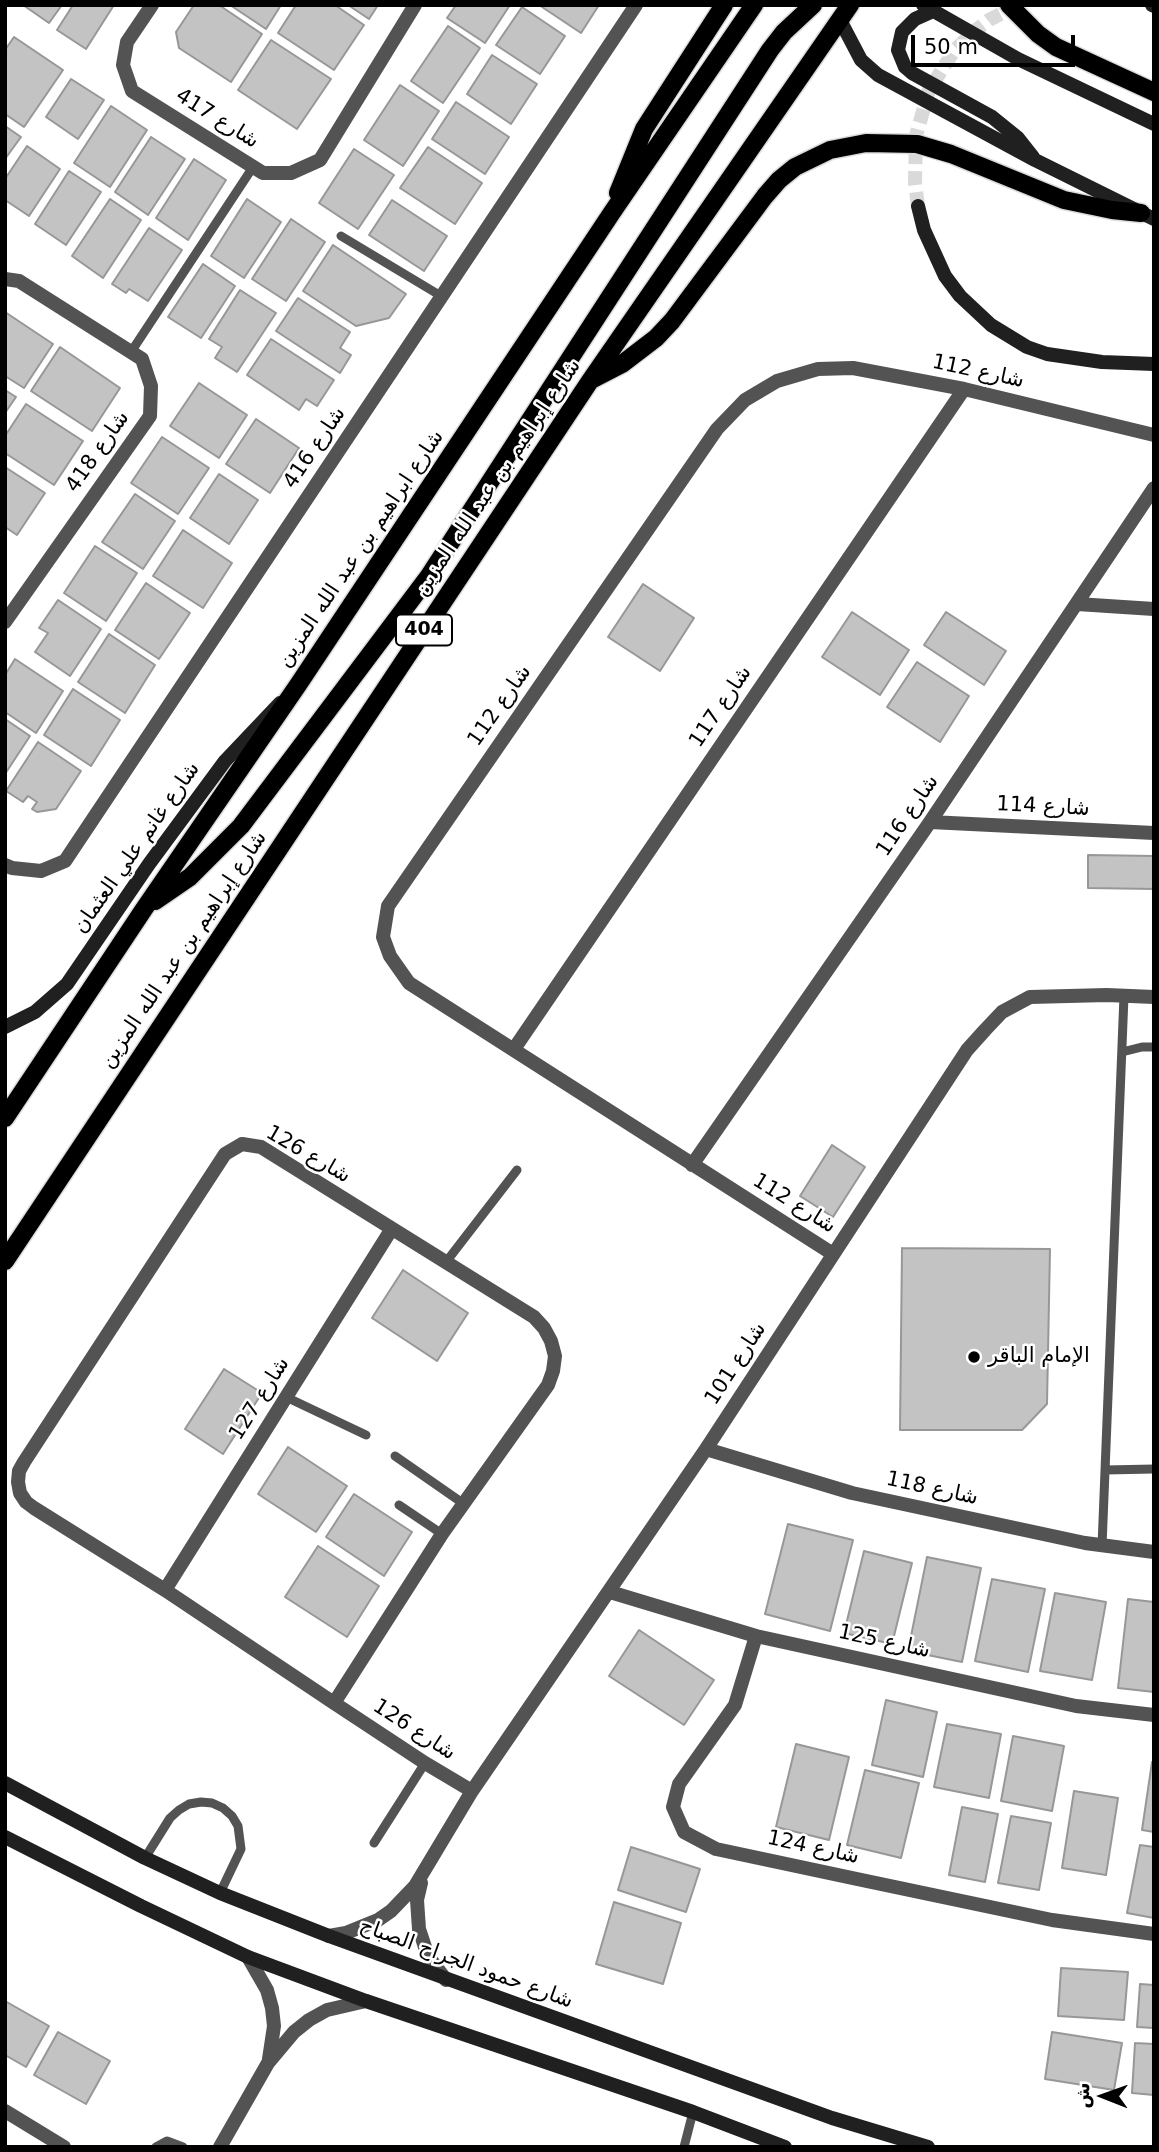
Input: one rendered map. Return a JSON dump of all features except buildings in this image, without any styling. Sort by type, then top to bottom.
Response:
[{"type":"main road","points":[[613,211],[644,129],[724,5]]},
{"type":"main road","name":"شارع ابراهيم بن عبد الله المزين","points":[[5,1118],[754,5]]},
{"type":"main road","points":[[144,909],[190,877],[240,826],[429,576],[770,50],[784,32],[813,5]]},
{"type":"main road","points":[[1009,5],[1038,34],[1056,47],[1154,92]]},
{"type":"main road","name":"شارع إبراهيم بن عبد الله المزين","points":[[5,1261],[590,380],[842,10]]},
{"type":"main road","points":[[590,380],[622,364],[656,338],[680,311],[772,188],[795,167],[830,150],[866,142],[917,144],[951,154],[1064,200],[1147,216]]},
{"type":"street","name":"شارع 417","points":[[152,5],[127,42],[123,65],[132,91],[263,173],[292,173],[320,160],[415,5]]},
{"type":"street","name":"شارع 416","points":[[5,865],[41,871],[65,861],[635,5]]},
{"type":"street","points":[[1035,160],[1018,138],[992,117],[905,67],[898,50],[902,32],[908,24],[928,8],[1018,59],[1154,124]]},
{"type":"street","points":[[842,10],[861,60],[878,75],[1035,160],[1147,216]]},
{"type":"street","points":[[918,206],[923,230],[945,276],[975,312],[1000,331],[1027,347],[1047,354],[1102,362],[1154,364]]},
{"type":"street","name":"شارع 418","points":[[5,279],[19,281],[142,359],[150,386],[150,416],[5,622]]},
{"type":"street","name":"شارع 112","points":[[833,1254],[410,983],[390,956],[383,937],[388,906],[717,429],[744,400],[777,381],[818,369],[853,368],[964,389],[1154,435]]},
{"type":"street","name":"شارع 117","points":[[514,1049],[964,389]]},
{"type":"street","name":"شارع 116","points":[[692,1165],[930,822],[1154,488]]},
{"type":"street","points":[[1077,604],[1154,609]]},
{"type":"street","name":"شارع غانم علي العثمان","points":[[5,1027],[35,1012],[67,984],[149,864],[225,761],[298,685]]},
{"type":"street","name":"شارع 114","points":[[930,822],[1154,833]]},
{"type":"street","name":"شارع 101","points":[[329,1936],[354,1930],[377,1920],[404,1899],[472,1791],[706,1449],[967,1050],[1002,1012],[1030,997],[1154,998]]},
{"type":"street","name":"شارع 126","points":[[334,1703],[442,1534],[548,1385],[555,1356],[551,1341],[534,1317],[261,1147],[242,1144],[225,1154],[24,1462],[19,1471],[20,1493],[26,1502],[165,1590],[334,1703],[425,1763],[472,1791]]},
{"type":"street","name":"شارع 127","points":[[165,1590],[391,1230]]},
{"type":"street","name":"شارع 118","points":[[706,1449],[852,1493],[1102,1546],[1154,1552]]},
{"type":"street","name":"شارع 125","points":[[610,1592],[756,1636],[1076,1706],[1154,1715]]},
{"type":"street","name":"شارع 124","points":[[756,1636],[735,1705],[679,1784],[673,1807],[684,1832],[716,1849],[1052,1920],[1154,1934]]},
{"type":"street","name":"شارع حمود الجراح الصباح","points":[[5,1783],[145,1858],[220,1893],[329,1936],[832,2118],[928,2147]]},
{"type":"street","points":[[5,1837],[248,1957],[366,2001],[693,2112],[785,2147]]},
{"type":"street","name":"شارع 101","points":[[424,1871],[417,1900],[419,1929],[428,1956],[446,1980]]},
{"type":"street","points":[[248,1957],[267,1990],[272,2008],[272,2045],[268,2063]]},
{"type":"street","points":[[220,2147],[279,2047],[309,2020],[327,2010],[366,2001]]},
{"type":"street","points":[[5,2111],[64,2147]]},
{"type":"lane","points":[[131,352],[253,167]]},
{"type":"lane","points":[[341,236],[441,296]]},
{"type":"lane","points":[[1102,1546],[1124,996]]},
{"type":"lane","points":[[1122,1052],[1154,1047]]},
{"type":"lane","points":[[446,1262],[517,1170]]},
{"type":"lane","points":[[286,1397],[366,1435]]},
{"type":"lane","points":[[395,1456],[464,1504]]},
{"type":"lane","points":[[1105,1470],[1154,1469]]},
{"type":"lane","points":[[398,1505],[442,1534]]},
{"type":"lane","points":[[374,1843],[425,1763]]},
{"type":"lane","points":[[145,1858],[170,1818],[179,1810],[189,1804],[212,1803],[232,1816],[241,1837],[237,1860],[220,1893]]},
{"type":"lane","points":[[684,2147],[693,2112]]},
{"type":"lane","points":[[156,2147],[167,2141],[183,2147]]},
{"type":"tunnel","points":[[918,206],[915,183],[916,136],[929,90],[954,51],[971,34],[989,20],[1018,5]]},
{"type":"place","name":"الإمام الباقر","points":[[974,1357]]}]
